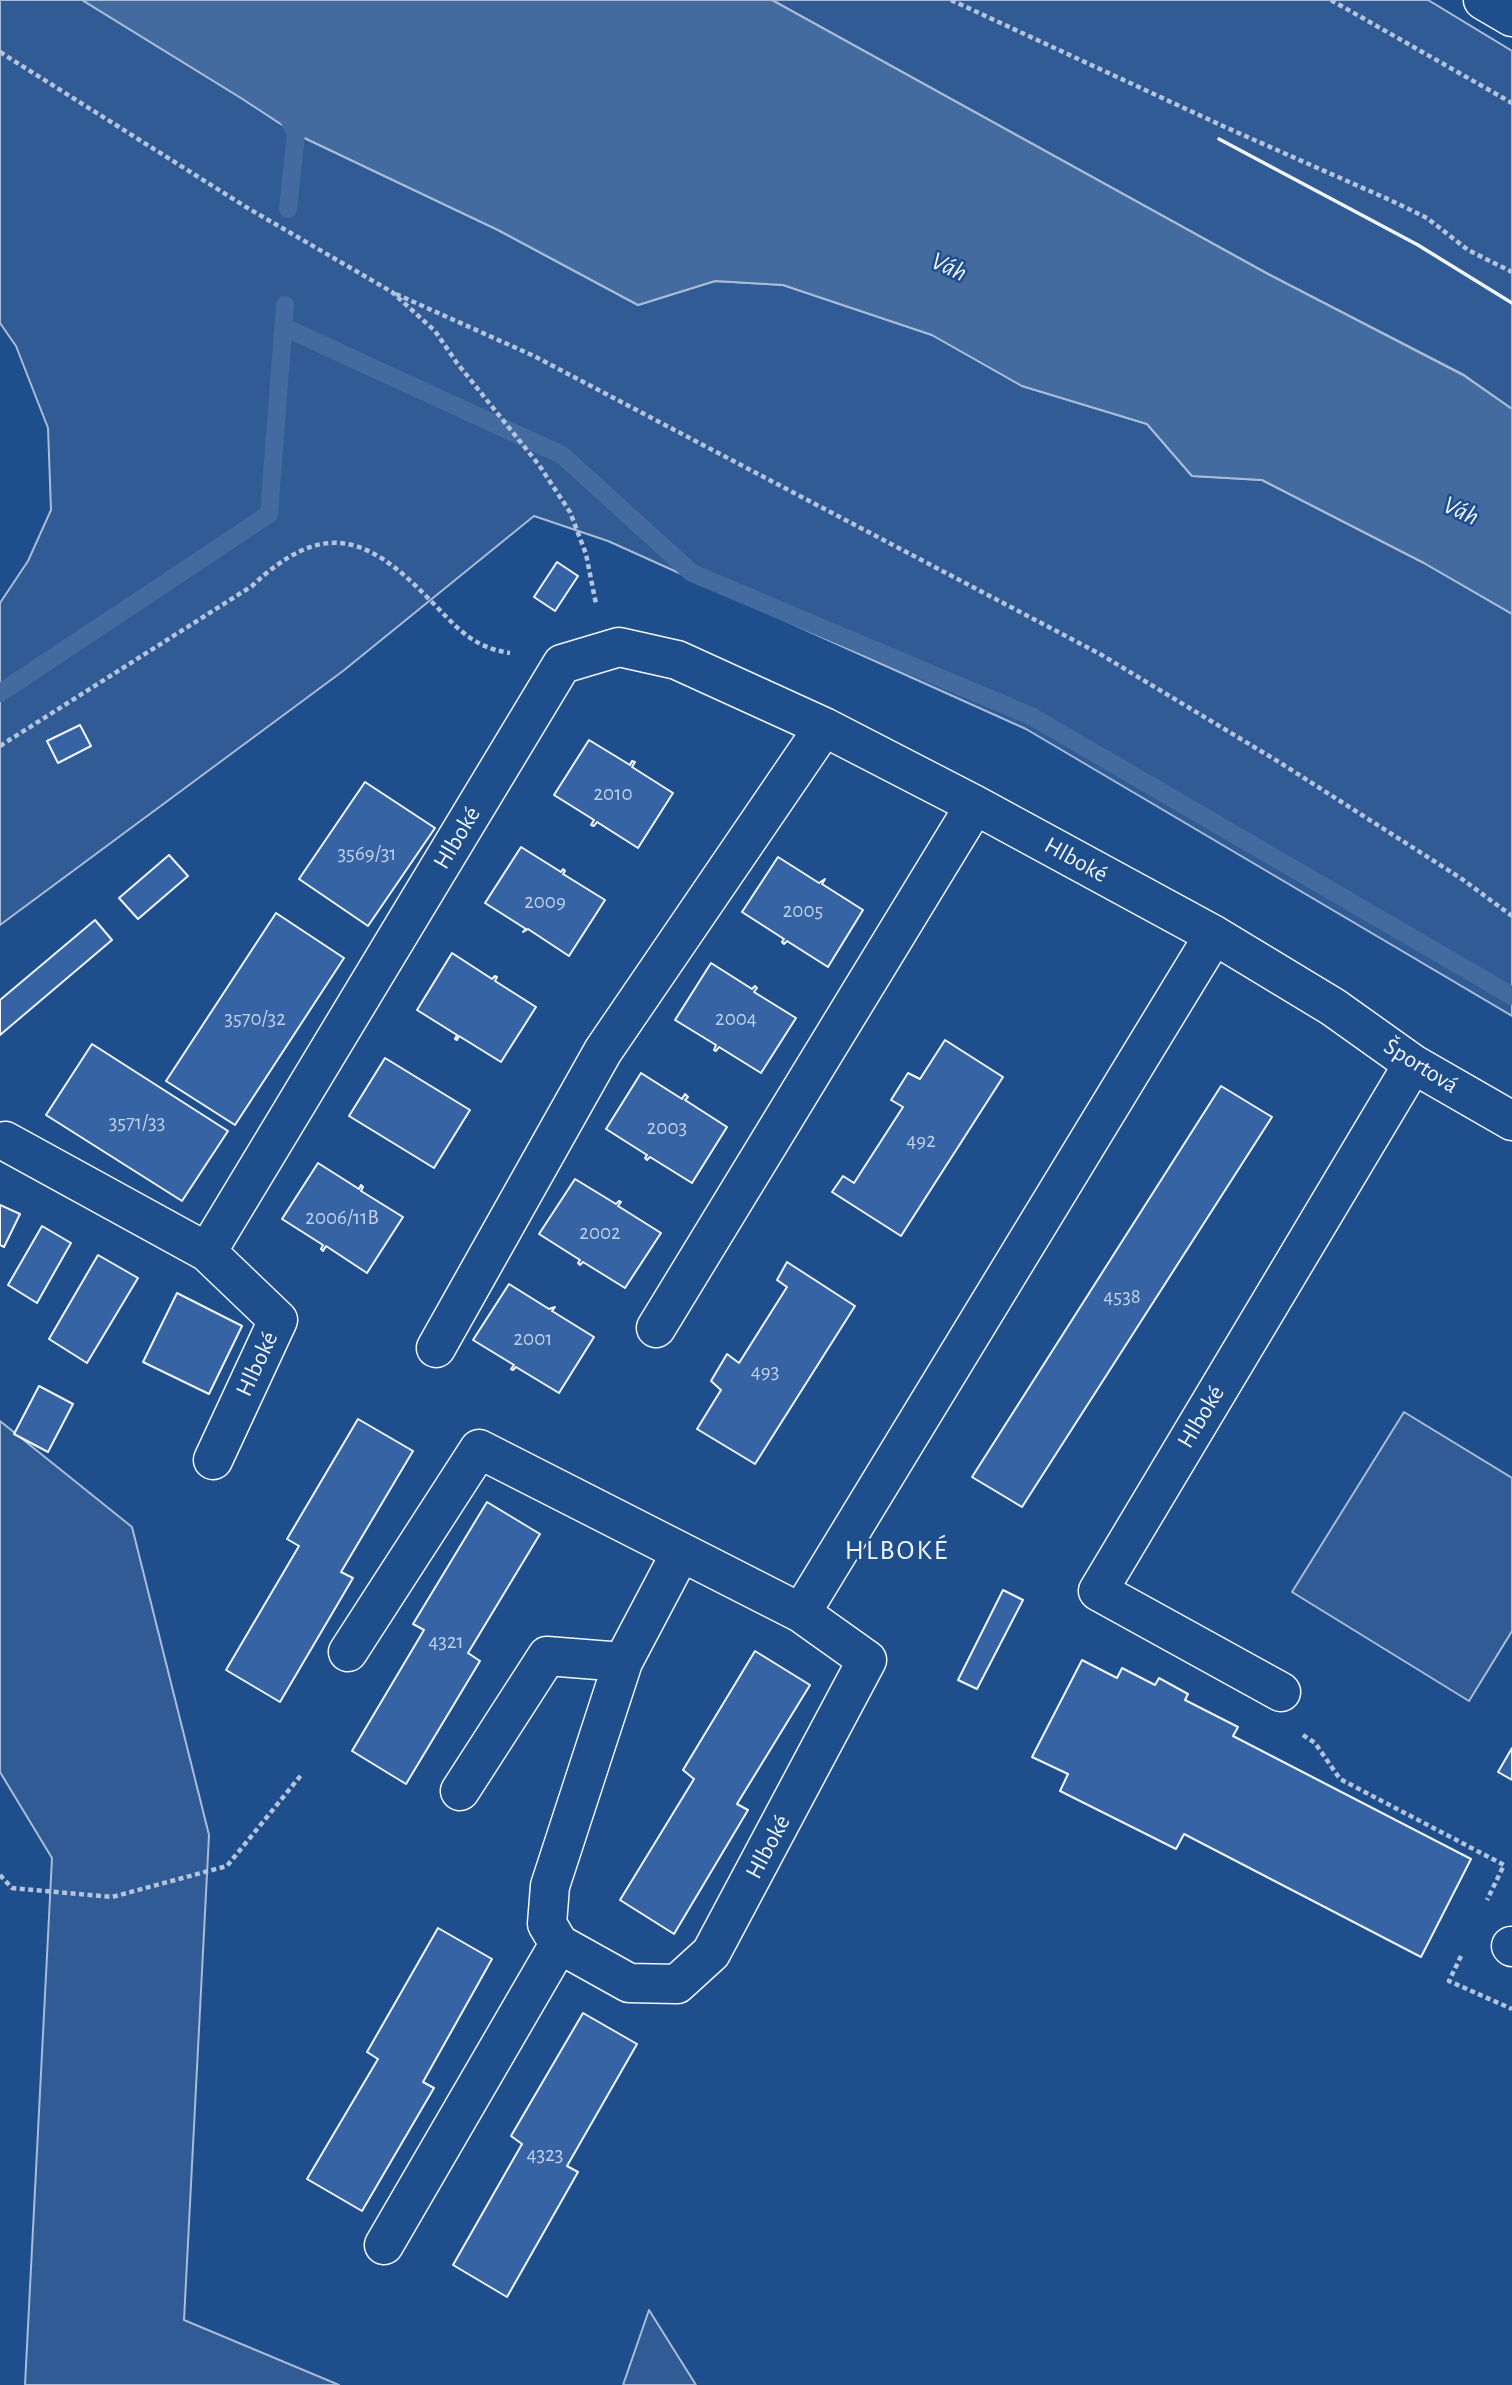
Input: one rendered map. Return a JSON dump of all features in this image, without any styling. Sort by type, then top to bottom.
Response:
[{"type":"street","points":[[1483,0],[1512,17]]},
{"type":"street","name":"Hlboké","points":[[206,1252],[562,664],[619,647],[677,660],[824,727],[975,805],[1214,935],[1333,1007]]},
{"type":"street","points":[[436,1348],[603,1051],[824,727]]},
{"type":"street","points":[[656,1328],[975,805]]},
{"type":"street","points":[[801,1613],[1214,935]]},
{"type":"street","name":"Športová","points":[[1333,1007],[1413,1064],[1512,1121]]},
{"type":"street","name":"Hlboké","points":[[1281,1692],[1098,1591],[1413,1064]]},
{"type":"street","name":"Hlboké","points":[[5,1141],[206,1252],[278,1320],[213,1460]]},
{"type":"street","name":"Hlboké","points":[[348,1651],[479,1449],[801,1613],[867,1660],[711,1953],[677,1984],[629,1983],[559,1944]]},
{"type":"street","points":[[384,2245],[559,1944],[547,1924],[550,1886],[623,1662],[681,1552]]},
{"type":"street","points":[[460,1791],[547,1656],[623,1662]]},
{"type":"path","points":[[951,0],[1390,200],[1427,218],[1468,250],[1512,272]]},
{"type":"path","points":[[1331,0],[1512,103]]},
{"type":"path","points":[[0,52],[246,207],[392,292],[534,356],[1100,654],[1279,762],[1462,879],[1512,916]]},
{"type":"path","points":[[0,746],[252,586],[275,564],[299,550],[332,542],[361,547],[390,562],[464,634],[489,650],[562,664],[599,619],[586,554],[570,512],[539,465],[457,363],[435,331],[392,292]]},
{"type":"path","points":[[1295,1729],[1315,1742],[1340,1779],[1504,1866],[1482,1912]]},
{"type":"path","points":[[0,1875],[12,1888],[112,1897],[227,1866],[302,1774]]},
{"type":"path","points":[[1465,1946],[1449,1981],[1512,2009]]},
{"type":"shaded area","points":[[0,0],[82,0],[296,134],[498,230],[638,305],[715,281],[783,285],[932,335],[1022,386],[1147,424],[1192,476],[1262,480],[1424,563],[1512,614],[1512,1016],[1026,729],[608,541],[534,516],[343,671],[0,925],[0,603],[28,561],[51,510],[48,428],[16,346],[0,323]]},
{"type":"shaded area","points":[[772,0],[1428,0],[1512,51],[1512,409],[1464,375],[1268,274]]},
{"type":"shaded area","points":[[1404,1412],[1512,1478],[1512,1631],[1469,1701],[1292,1592]]},
{"type":"shaded area","points":[[0,1421],[132,1527],[209,1835],[184,2320],[339,2385],[25,2385],[52,1858],[0,1772]]},
{"type":"shaded area","points":[[649,2310],[696,2385],[623,2385]]},
{"type":"water","name":"Váh","points":[[82,0],[772,0],[1268,274],[1463,375],[1512,409],[1512,614],[1424,563],[1262,480],[1192,476],[1147,424],[1022,386],[932,335],[783,285],[715,281],[638,305],[498,230],[296,134]]},
{"type":"building","points":[[557,562],[578,576],[555,611],[534,597]]},
{"type":"building","points":[[80,725],[91,746],[58,763],[47,741]]},
{"type":"building","points":[[589,740],[630,765],[632,761],[635,762],[632,767],[673,793],[638,848],[597,822],[594,826],[591,825],[594,820],[554,795]]},
{"type":"building","points":[[365,782],[435,828],[368,926],[299,879]]},
{"type":"building","points":[[521,847],[561,872],[563,869],[563,874],[605,900],[569,956],[528,929],[523,932],[526,929],[485,903]]},
{"type":"building","points":[[169,855],[188,876],[138,919],[119,898]]},
{"type":"building","points":[[778,857],[819,883],[825,879],[822,884],[863,910],[828,967],[787,941],[784,944],[784,939],[742,912]]},
{"type":"building","points":[[276,913],[344,958],[235,1125],[166,1081]]},
{"type":"building","points":[[95,920],[112,940],[0,1035],[0,1000]]},
{"type":"building","points":[[452,953],[492,979],[497,977],[495,981],[536,1007],[501,1062],[459,1036],[455,1039],[457,1035],[417,1010]]},
{"type":"building","points":[[711,963],[752,989],[755,986],[757,988],[754,992],[796,1018],[761,1073],[719,1047],[714,1050],[716,1045],[675,1020]]},
{"type":"building","points":[[945,1040],[1003,1077],[901,1236],[832,1192],[843,1176],[854,1183],[903,1107],[891,1100],[908,1073],[920,1079]]},
{"type":"building","points":[[92,1044],[228,1131],[182,1201],[46,1115]]},
{"type":"building","points":[[385,1058],[470,1110],[434,1168],[349,1116]]},
{"type":"building","points":[[641,1073],[682,1099],[685,1094],[688,1097],[685,1100],[727,1127],[692,1183],[650,1157],[647,1160],[647,1155],[606,1129]]},
{"type":"building","points":[[1221,1086],[1272,1117],[1022,1507],[972,1477]]},
{"type":"building","points":[[318,1163],[359,1189],[361,1185],[361,1191],[403,1217],[367,1273],[326,1246],[323,1251],[323,1245],[282,1219]]},
{"type":"building","points":[[575,1179],[616,1204],[621,1202],[618,1206],[661,1233],[625,1288],[583,1262],[580,1265],[580,1260],[539,1234]]},
{"type":"building","points":[[0,1205],[20,1214],[4,1247],[0,1245]]},
{"type":"building","points":[[42,1226],[71,1243],[37,1303],[8,1285]]},
{"type":"building","points":[[98,1255],[138,1278],[87,1363],[49,1339]]},
{"type":"building","points":[[787,1262],[855,1306],[755,1464],[697,1429],[721,1390],[711,1381],[727,1354],[739,1363],[787,1287],[777,1280]]},
{"type":"building","points":[[509,1284],[549,1309],[555,1307],[552,1311],[594,1337],[559,1393],[516,1367],[511,1369],[514,1365],[473,1340]]},
{"type":"building","points":[[177,1293],[242,1326],[209,1394],[143,1362]]},
{"type":"building","points":[[39,1386],[73,1404],[48,1452],[14,1434]]},
{"type":"building","points":[[358,1419],[413,1451],[341,1572],[353,1578],[280,1702],[226,1670],[299,1546],[287,1539]]},
{"type":"building","points":[[487,1502],[540,1534],[468,1653],[480,1661],[406,1784],[352,1751],[424,1630],[413,1624]]},
{"type":"building","points":[[1003,1590],[1023,1600],[977,1689],[958,1680]]},
{"type":"building","points":[[755,1651],[810,1685],[737,1804],[748,1810],[674,1934],[620,1900],[694,1779],[683,1770]]},
{"type":"building","points":[[1082,1660],[1117,1678],[1122,1668],[1155,1685],[1159,1678],[1188,1694],[1185,1700],[1238,1727],[1233,1736],[1471,1859],[1421,1957],[1184,1834],[1176,1849],[1060,1791],[1068,1774],[1032,1757]]},
{"type":"building","points":[[1512,1748],[1512,1780],[1498,1772]]},
{"type":"building","points":[[438,1928],[492,1959],[423,2082],[434,2088],[362,2211],[307,2179],[378,2059],[367,2052]]},
{"type":"building","points":[[583,2013],[637,2044],[567,2166],[578,2172],[507,2297],[453,2265],[522,2144],[511,2136]]},
{"type":"waterway","points":[[286,113],[296,134],[288,209]]},
{"type":"waterway","points":[[0,693],[269,514],[285,305]]},
{"type":"waterway","points":[[284,327],[562,455],[692,573],[1031,716],[1512,996]]},
{"type":"wall","points":[[1219,139],[1418,245],[1512,303]]},
{"type":"district","name":"HLBOKÉ","points":[[897,1551]]}]
